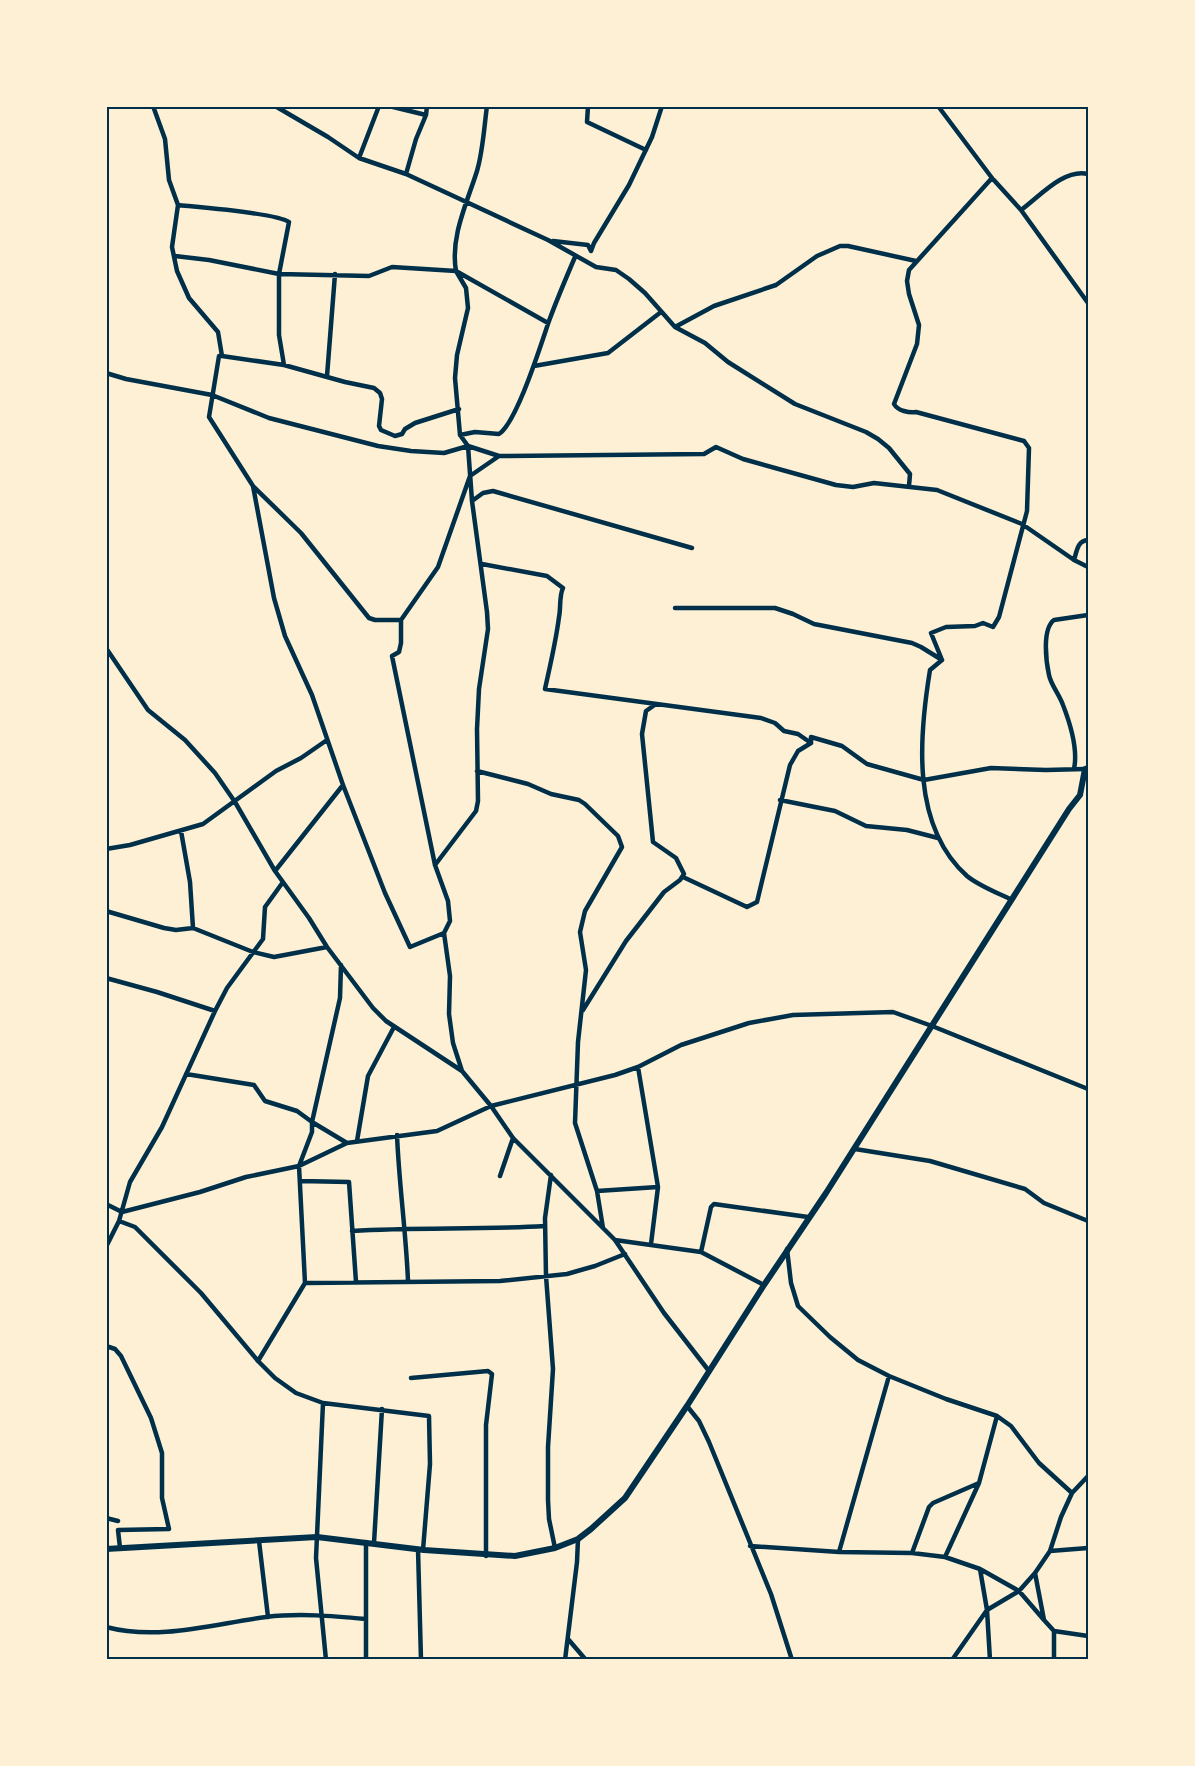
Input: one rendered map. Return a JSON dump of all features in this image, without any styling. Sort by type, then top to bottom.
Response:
[{"type":"street","points":[[153,106],[165,139],[169,180],[178,205],[172,247],[177,271],[189,298],[218,332],[222,356]]},
{"type":"street","points":[[275,106],[359,158],[406,174],[464,203],[548,240],[596,267],[616,270],[623,274],[675,327],[705,343],[728,362],[795,404],[878,439],[889,448],[910,474],[909,486]]},
{"type":"street","points":[[359,158],[379,106]]},
{"type":"street","points":[[389,106],[426,115]]},
{"type":"street","points":[[406,174],[427,106]]},
{"type":"street","points":[[435,865],[476,811],[478,801],[479,689],[488,629],[482,564],[472,501],[468,446],[460,435],[455,363],[468,308],[466,288],[456,272],[454,253],[464,203],[477,170],[488,106]]},
{"type":"street","points":[[588,106],[587,122],[646,150]]},
{"type":"street","points":[[548,240],[588,245],[591,251],[626,192],[646,150],[662,106]]},
{"type":"street","points":[[938,106],[992,178],[1021,210],[1089,303]]},
{"type":"street","points":[[1021,210],[1063,178],[1081,173],[1089,174]]},
{"type":"street","points":[[942,660],[932,633],[946,627],[975,626],[983,623],[993,627],[999,617],[1027,511],[1029,448],[1024,441],[895,407],[917,344],[919,325],[907,281],[909,270],[916,261],[992,178]]},
{"type":"street","points":[[178,205],[287,220],[289,225],[279,274],[279,335],[284,365]]},
{"type":"street","points":[[675,327],[714,306],[776,285],[817,256],[840,246],[916,261]]},
{"type":"street","points":[[175,256],[209,260],[279,274],[369,276],[392,267],[456,272],[548,322]]},
{"type":"street","points":[[460,435],[475,432],[495,435],[502,432],[534,366],[548,322],[575,257]]},
{"type":"street","points":[[327,376],[335,274]]},
{"type":"street","points":[[534,366],[608,353],[660,312]]},
{"type":"street","points":[[401,620],[369,618],[301,533],[253,486],[209,417],[219,356],[284,365],[374,388],[380,393],[382,399],[379,426],[381,430],[395,436],[402,434],[405,429],[415,423],[459,410]]},
{"type":"street","points":[[106,373],[126,379],[212,395],[269,418],[378,446],[411,452],[444,453],[468,446],[499,456],[704,454],[716,447],[743,459],[836,485],[853,487],[874,483],[937,490],[1022,524],[1074,560],[1089,567]]},
{"type":"street","points":[[462,1071],[453,1043],[449,1014],[450,976],[444,933],[450,921],[448,901],[435,865],[392,656],[399,652],[401,620],[438,567],[470,476],[499,456]]},
{"type":"street","points":[[253,486],[274,598],[285,636],[312,694],[343,786],[385,893],[410,947],[444,933]]},
{"type":"street","points":[[472,501],[493,491],[692,548]]},
{"type":"street","points":[[1074,560],[1079,545],[1089,540]]},
{"type":"street","points":[[482,564],[547,576],[563,588],[559,622],[545,689],[761,718],[775,723],[784,731],[798,734],[811,743]]},
{"type":"street","points":[[675,608],[775,608],[785,610],[814,624],[912,643],[942,660]]},
{"type":"street","points":[[1074,769],[1077,757],[1063,705],[1049,676],[1046,634],[1050,623],[1054,620],[1089,615]]},
{"type":"street","points":[[106,648],[148,710],[185,740],[215,773],[235,802],[275,871],[327,947],[373,1008],[394,1027],[462,1071],[491,1106],[513,1138],[615,1240],[664,1313],[709,1371]]},
{"type":"street","points":[[942,660],[930,670],[925,699],[922,746],[927,805],[938,838],[969,878],[1012,900]]},
{"type":"street","points":[[656,704],[646,711],[642,725],[653,842],[676,858],[683,870],[683,877]]},
{"type":"street","points":[[106,1549],[317,1537],[421,1550],[486,1556],[515,1556],[555,1548],[578,1539],[625,1498],[687,1406],[787,1249],[855,1149],[1080,795],[1087,769],[991,768],[924,780],[867,764],[842,746],[812,738],[811,743],[798,751],[791,760],[757,902],[747,907],[743,906],[683,877]]},
{"type":"street","points":[[106,849],[203,824],[276,771],[301,758],[327,740]]},
{"type":"street","points":[[477,771],[528,784],[551,794],[579,800],[618,836],[622,846],[594,894],[581,922],[580,940],[586,970],[578,1042],[576,1131],[597,1191],[603,1228]]},
{"type":"street","points":[[275,871],[343,786]]},
{"type":"street","points":[[780,800],[836,811],[866,826],[907,830],[938,838]]},
{"type":"street","points":[[181,831],[190,882],[193,928]]},
{"type":"street","points":[[582,1011],[626,941],[668,888],[683,877]]},
{"type":"street","points":[[106,1246],[115,1232],[130,1182],[162,1127],[215,1011],[227,988],[263,939],[265,907],[283,882]]},
{"type":"street","points":[[106,911],[164,928],[176,930],[193,928],[253,952],[274,957],[327,947]]},
{"type":"street","points":[[258,1361],[304,1283],[299,1166],[312,1132],[312,1122],[340,998],[340,965]]},
{"type":"street","points":[[106,978],[215,1011]]},
{"type":"street","points":[[106,1204],[122,1212],[200,1192],[246,1177],[299,1166],[347,1143],[437,1131],[491,1106],[638,1067],[681,1045],[749,1023],[793,1015],[886,1011],[932,1026],[1089,1089]]},
{"type":"street","points":[[357,1141],[368,1076],[394,1027]]},
{"type":"street","points":[[638,1067],[658,1187],[651,1244]]},
{"type":"street","points":[[186,1074],[254,1085],[265,1101],[297,1111],[347,1143]]},
{"type":"street","points":[[397,1135],[398,1171],[406,1227],[408,1281]]},
{"type":"street","points":[[500,1176],[513,1138]]},
{"type":"street","points":[[855,1149],[930,1161],[1025,1189],[1044,1203],[1089,1221]]},
{"type":"street","points":[[552,1175],[545,1226],[546,1276],[554,1370],[548,1447],[548,1500],[555,1548]]},
{"type":"street","points":[[300,1180],[349,1182],[356,1282]]},
{"type":"street","points":[[597,1191],[658,1187]]},
{"type":"street","points":[[701,1252],[711,1207],[714,1204],[808,1217]]},
{"type":"street","points":[[119,1221],[135,1227],[201,1293],[258,1361],[296,1393],[323,1403],[425,1415],[430,1418],[430,1464],[421,1550],[421,1659]]},
{"type":"street","points":[[352,1231],[406,1227],[506,1229],[545,1226]]},
{"type":"street","points":[[106,1234],[115,1232]]},
{"type":"street","points":[[615,1240],[701,1252],[764,1285]]},
{"type":"street","points":[[787,1249],[791,1283],[798,1306],[830,1337],[858,1360],[889,1376],[997,1416],[1011,1426],[1039,1463],[1072,1493]]},
{"type":"street","points":[[304,1283],[500,1281],[567,1274],[625,1254]]},
{"type":"street","points":[[106,1346],[115,1349],[121,1356],[151,1418],[162,1453],[162,1498],[169,1529],[118,1530],[120,1548]]},
{"type":"street","points":[[411,1378],[488,1371],[492,1374],[486,1425],[486,1556]]},
{"type":"street","points":[[839,1552],[889,1376]]},
{"type":"street","points":[[323,1403],[316,1558],[326,1659]]},
{"type":"street","points":[[687,1406],[699,1421],[709,1442],[771,1594],[792,1659]]},
{"type":"street","points":[[374,1543],[382,1409]]},
{"type":"street","points":[[945,1557],[979,1484],[997,1416]]},
{"type":"street","points":[[952,1659],[987,1610],[1019,1591],[1035,1573],[1050,1551],[1072,1493],[1089,1476]]},
{"type":"street","points":[[912,1553],[929,1507],[933,1503],[979,1484]]},
{"type":"street","points":[[106,1518],[118,1521]]},
{"type":"street","points":[[565,1659],[578,1539]]},
{"type":"street","points":[[259,1541],[268,1617]]},
{"type":"street","points":[[366,1542],[366,1659]]},
{"type":"street","points":[[750,1546],[839,1552],[912,1553],[945,1557],[980,1569],[1019,1591],[1054,1631],[1089,1635]]},
{"type":"street","points":[[1050,1551],[1089,1548]]},
{"type":"street","points":[[980,1569],[987,1610],[990,1659]]},
{"type":"street","points":[[1035,1573],[1044,1620]]},
{"type":"street","points":[[106,1628],[146,1632],[177,1631],[268,1617],[323,1615],[366,1619]]},
{"type":"street","points":[[1054,1631],[1054,1659]]},
{"type":"street","points":[[568,1639],[586,1659]]}]
